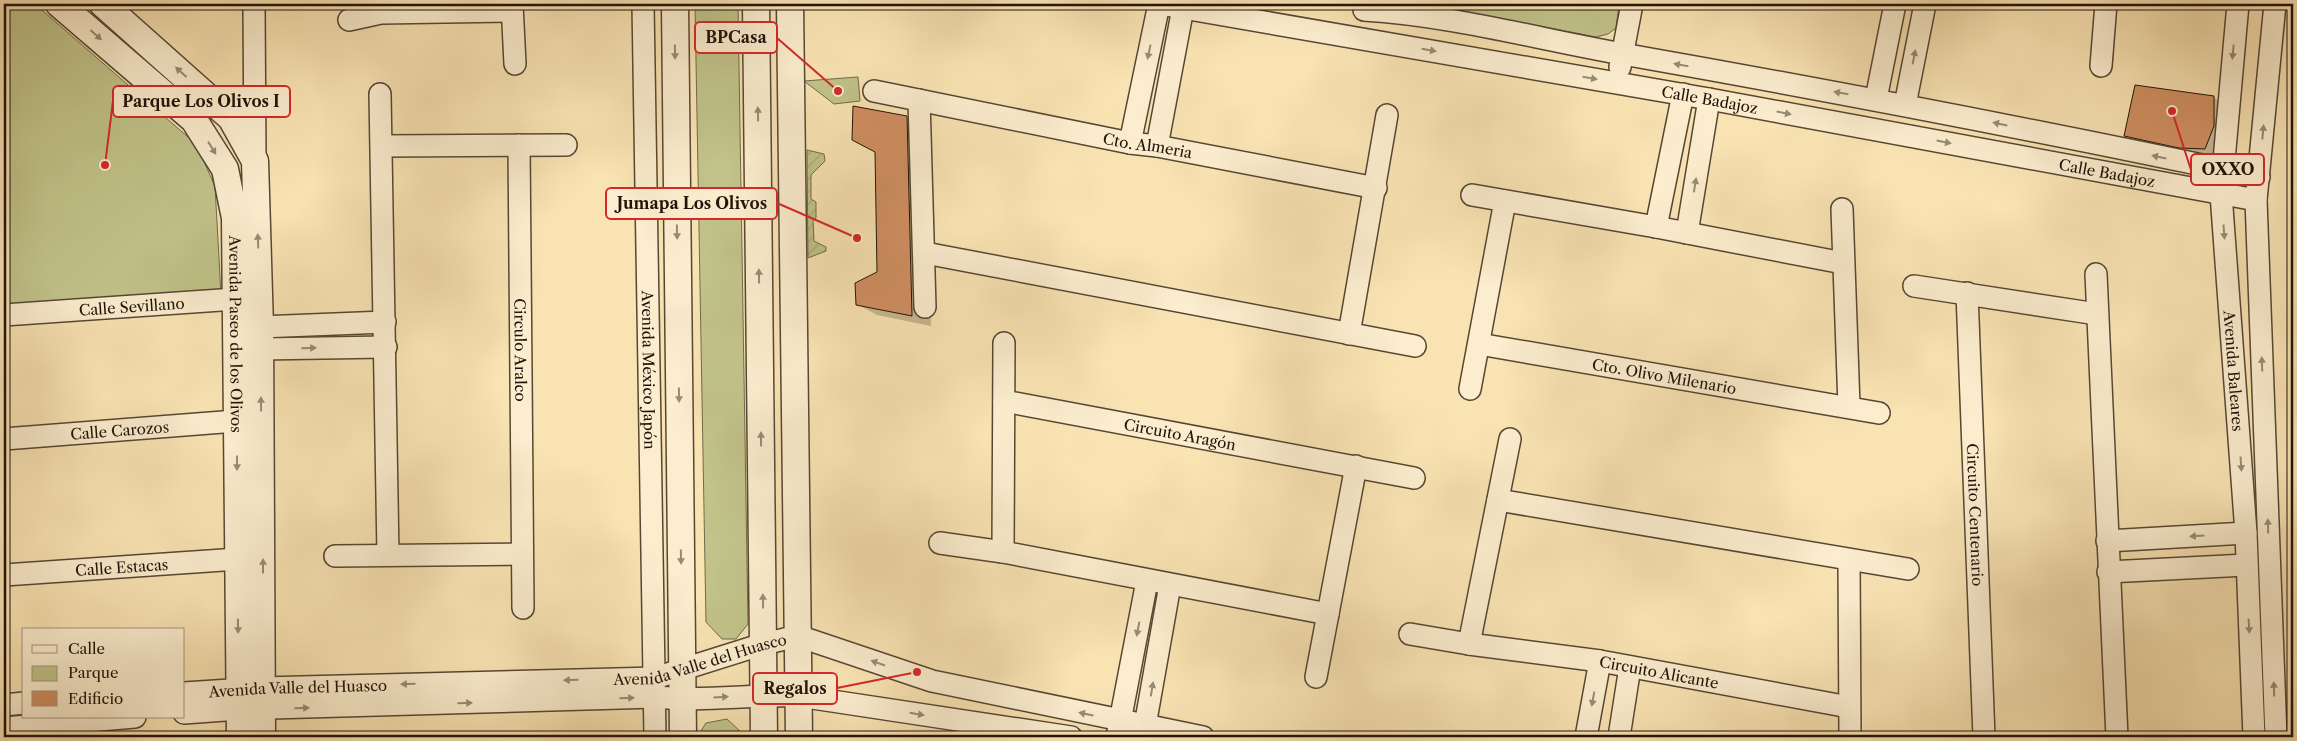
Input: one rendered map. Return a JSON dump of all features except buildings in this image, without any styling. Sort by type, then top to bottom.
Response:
[{"type":"street","name":"Avenida Paseo de los Olivos","points":[[59,4],[194,120],[225,169],[248,298],[260,338],[251,699],[240,737]]},
{"type":"street","name":"Avenida Paseo de los Olivos","points":[[103,4],[126,13],[231,118],[256,161],[248,298],[236,421],[238,559],[251,699],[262,737]]},
{"type":"street","points":[[254,4],[256,161]]},
{"type":"street","name":"Avenida México Japón","points":[[643,4],[655,737]]},
{"type":"street","name":"Avenida México Japón","points":[[674,4],[683,737]]},
{"type":"street","points":[[756,4],[764,737]]},
{"type":"street","points":[[790,4],[799,737]]},
{"type":"street","points":[[1130,143],[1160,4]]},
{"type":"street","name":"Calle Badajoz","points":[[1160,4],[1183,8],[1221,9],[1364,39],[1684,94],[2256,200]]},
{"type":"street","points":[[1617,83],[1632,4]]},
{"type":"street","points":[[1876,99],[1895,4]]},
{"type":"street","points":[[1905,105],[1925,4]]},
{"type":"street","points":[[2102,66],[2106,4]]},
{"type":"street","name":"Avenida Baleares","points":[[2238,4],[2221,194],[2246,533],[2254,737]]},
{"type":"street","name":"Avenida Baleares","points":[[2275,4],[2256,200],[2276,737]]},
{"type":"street","points":[[349,20],[381,8],[512,7],[515,64]]},
{"type":"street","points":[[1364,7],[1364,39]]},
{"type":"street","name":"Calle Badajoz","points":[[1364,7],[1402,8],[1623,54],[1876,99],[2259,177]]},
{"type":"street","points":[[1157,146],[1183,8]]},
{"type":"street","points":[[1400,45],[1402,8]]},
{"type":"street","name":"Cto. Almeria","points":[[874,91],[1130,143],[1157,146],[1376,188]]},
{"type":"street","points":[[380,94],[386,347],[388,555]]},
{"type":"street","points":[[1656,227],[1684,94]]},
{"type":"street","points":[[1687,233],[1709,99]]},
{"type":"street","points":[[919,100],[925,307]]},
{"type":"street","points":[[1349,334],[1376,188],[1387,115]]},
{"type":"street","points":[[2076,167],[2080,141]]},
{"type":"street","name":"Circulo Aralco","points":[[519,145],[523,608]]},
{"type":"street","points":[[382,146],[566,145]]},
{"type":"street","points":[[1472,195],[1656,227],[1843,263]]},
{"type":"street","points":[[1470,389],[1505,201]]},
{"type":"street","points":[[1842,209],[1849,406]]},
{"type":"street","points":[[924,253],[1414,346]]},
{"type":"street","points":[[2096,274],[2108,572],[2117,737]]},
{"type":"street","points":[[1914,286],[2097,314]]},
{"type":"street","name":"Circuito Centenario","points":[[1967,293],[1984,737]]},
{"type":"street","name":"Calle Sevillano","points":[[4,315],[248,298]]},
{"type":"street","points":[[760,316],[794,316]]},
{"type":"street","points":[[260,338],[385,322]]},
{"type":"street","points":[[260,338],[386,347]]},
{"type":"street","points":[[1003,552],[1004,343]]},
{"type":"street","name":"Cto. Olivo Milenario","points":[[1479,344],[1849,406],[1879,413]]},
{"type":"street","name":"Circuito Aragón","points":[[1004,401],[1414,478]]},
{"type":"street","name":"Calle Carozos","points":[[4,439],[236,421]]},
{"type":"street","points":[[1469,644],[1510,439]]},
{"type":"street","points":[[1316,677],[1356,466]]},
{"type":"street","points":[[1498,500],[1908,569]]},
{"type":"street","points":[[2107,541],[2246,533]]},
{"type":"street","points":[[940,543],[1003,552],[1147,581],[1328,614]]},
{"type":"street","points":[[335,556],[522,554]]},
{"type":"street","name":"Calle Estacas","points":[[4,575],[238,559]]},
{"type":"street","points":[[1848,560],[1850,737]]},
{"type":"street","points":[[2108,572],[2246,565]]},
{"type":"street","points":[[1118,729],[1147,581]]},
{"type":"street","points":[[1145,732],[1170,585]]},
{"type":"street","name":"Circuito Alicante","points":[[1410,634],[1469,644],[1600,661],[1849,707]]},
{"type":"street","name":"Avenida Valle del Huasco","points":[[655,688],[682,669],[763,644],[798,636],[932,681],[1118,729],[1201,737]]},
{"type":"street","points":[[1586,737],[1600,661]]},
{"type":"street","points":[[1619,737],[1630,666]]},
{"type":"street","name":"Avenida Valle del Huasco","points":[[185,693],[251,699],[655,688],[682,700],[764,694],[799,696],[1071,737]]},
{"type":"street","name":"Avenida Valle del Huasco","points":[[185,714],[251,699]]},
{"type":"street","points":[[4,705],[22,703]]},
{"type":"street","points":[[4,728],[123,718]]},
{"type":"green space","points":[[4,4],[35,4],[196,144],[215,186],[221,295],[4,309]]},
{"type":"green space","points":[[695,4],[738,4],[748,624],[736,639],[722,639],[706,622]]},
{"type":"green space","points":[[1427,4],[1619,4],[1616,28],[1608,34],[1596,37]]},
{"type":"green space","points":[[858,77],[860,101],[834,104],[804,81]]},
{"type":"green space","points":[[807,150],[824,154],[825,161],[811,175],[811,199],[816,202],[816,218],[813,220],[814,241],[826,247],[826,251],[808,258]]},
{"type":"green space","points":[[727,719],[741,732],[741,737],[697,737],[706,723]]},
{"type":"place","name":"BPCasa","points":[[838,91]]},
{"type":"place","name":"OXXO","points":[[2172,111]]},
{"type":"place","name":"Parque Los Olivos I","points":[[105,165]]},
{"type":"place","name":"Jumapa Los Olivos","points":[[857,238]]},
{"type":"place","name":"Regalos","points":[[917,672]]}]
